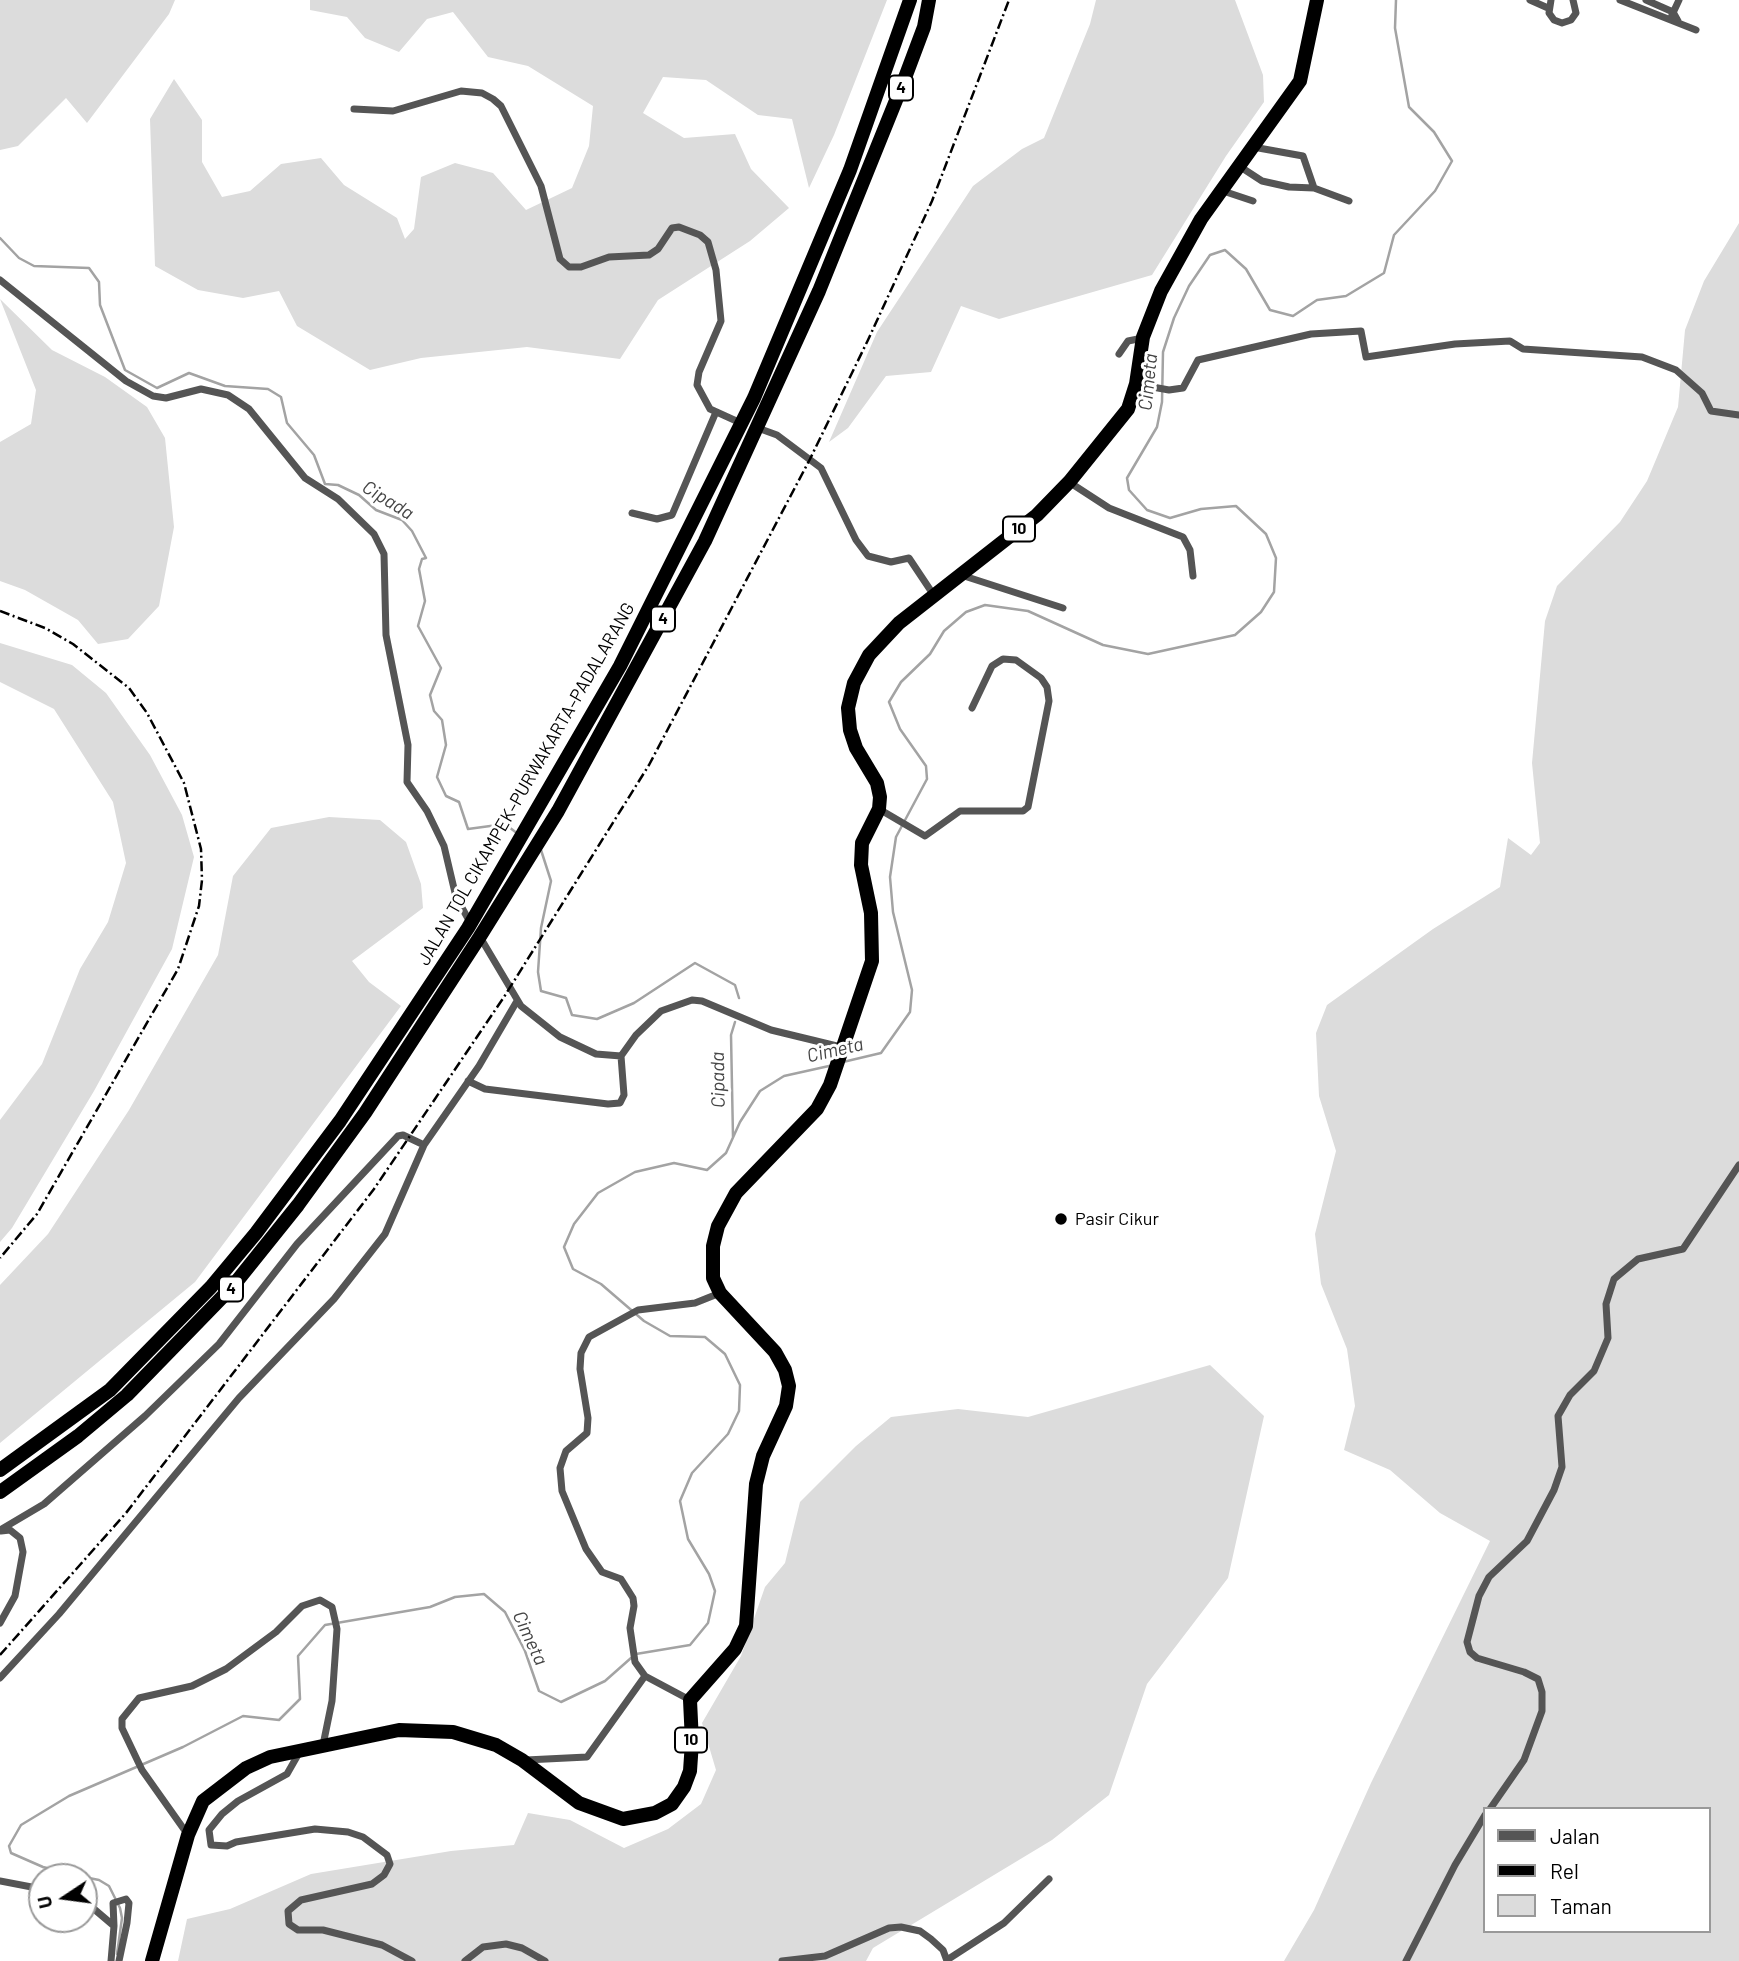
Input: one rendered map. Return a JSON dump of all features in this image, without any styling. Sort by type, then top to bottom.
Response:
[{"type":"highway","name":"JALAN TOL CIKAMPEK–PURWAKARTA–PADALARANG","points":[[0,1471],[110,1390],[202,1297],[256,1233],[407,1037],[656,599],[754,398],[850,170],[910,0]]},
{"type":"highway","name":"JALAN TOL CIKAMPEK–PURWAKARTA–PADALARANG","points":[[0,1492],[78,1436],[127,1395],[233,1286],[298,1205],[558,811],[667,614],[782,377],[867,174],[923,27],[929,0]]},
{"type":"highway","name":"10","points":[[885,813],[877,783],[856,748],[850,730],[848,701],[869,655],[898,623],[1037,515],[1069,482],[1128,409],[1136,384],[1143,337],[1174,266],[1201,219],[1300,82],[1317,0]]},
{"type":"highway","points":[[690,1700],[735,1649],[746,1626],[756,1484],[763,1456],[786,1406],[789,1386],[785,1370],[775,1352],[720,1293],[711,1263],[718,1226],[736,1193],[817,1109],[830,1085],[872,961],[871,913],[861,865],[866,830],[885,813]]},
{"type":"highway","name":"10","points":[[152,1961],[188,1835],[203,1801],[246,1768],[270,1757],[399,1730],[453,1732],[496,1745],[522,1760],[579,1803],[623,1819],[655,1813],[672,1804],[684,1787],[690,1771],[690,1700]]},
{"type":"street","points":[[1530,0],[1549,4],[1554,20],[1567,22],[1576,13],[1573,0]]},
{"type":"street","points":[[1620,0],[1669,22],[1678,21],[1696,30]]},
{"type":"street","points":[[1646,0],[1673,12],[1678,21]]},
{"type":"street","points":[[1669,22],[1679,0]]},
{"type":"street","points":[[354,109],[393,111],[461,91],[482,93],[493,99],[501,106],[541,186],[560,259],[569,267],[581,267],[609,257],[649,255],[658,249],[672,228],[679,227],[708,242],[716,270],[721,321],[699,372],[697,385],[705,404],[716,412],[778,435],[821,468],[856,540],[868,556],[891,562],[909,558],[933,594]]},
{"type":"street","points":[[1252,147],[1303,156],[1314,188]]},
{"type":"street","points":[[1238,165],[1262,181],[1289,187],[1314,188],[1349,201]]},
{"type":"street","points":[[1223,191],[1253,201]]},
{"type":"street","points":[[0,280],[126,381],[153,396],[166,398],[201,389],[228,395],[249,409],[305,478],[338,499],[374,534],[384,554],[386,635],[408,745],[407,782],[427,811],[444,846],[461,911],[500,965],[517,1001],[541,1023],[574,1045],[596,1054],[621,1056]]},
{"type":"street","points":[[1136,384],[1169,390],[1183,388],[1198,360],[1311,334],[1361,331],[1366,357],[1455,344],[1510,341],[1523,349],[1642,357],[1676,370],[1702,393],[1711,411],[1739,415]]},
{"type":"street","points":[[1119,354],[1128,341],[1143,337]]},
{"type":"street","points":[[632,513],[657,519],[672,515],[716,412]]},
{"type":"street","points":[[1069,482],[1109,508],[1183,537],[1191,550],[1193,576]]},
{"type":"street","points":[[961,575],[1063,608]]},
{"type":"street","points":[[885,813],[913,832],[925,836],[933,833],[960,811],[1023,811],[1030,802],[1049,701],[1047,687],[1041,677],[1016,660],[1003,659],[992,667],[972,708]]},
{"type":"street","points":[[0,1678],[59,1614],[230,1408],[306,1331],[385,1234],[424,1145],[468,1081],[517,1001]]},
{"type":"street","points":[[468,1081],[485,1089],[608,1104],[620,1102],[624,1095],[621,1056],[653,1018],[679,1002],[702,1001],[771,1030],[840,1052]]},
{"type":"street","points":[[0,1530],[44,1504],[145,1416],[219,1344],[297,1244],[398,1136],[402,1135],[424,1145]]},
{"type":"street","points":[[1491,1807],[1524,1760],[1542,1711],[1542,1692],[1538,1679],[1524,1671],[1477,1658],[1471,1652],[1466,1642],[1479,1596],[1489,1577],[1527,1541],[1554,1490],[1562,1467],[1558,1416],[1570,1395],[1594,1371],[1608,1338],[1606,1304],[1614,1279],[1637,1259],[1683,1249],[1739,1165]]},
{"type":"street","points":[[690,1700],[645,1676],[635,1662],[632,1645],[633,1598],[621,1579],[602,1572],[586,1549],[562,1491],[560,1468],[566,1451],[587,1433],[588,1418],[580,1368],[581,1353],[589,1337],[638,1310],[658,1305],[695,1303],[720,1293]]},
{"type":"street","points":[[0,1530],[10,1530],[20,1538],[23,1552],[15,1596],[0,1623]]},
{"type":"street","points":[[188,1835],[142,1770],[122,1728],[122,1719],[139,1698],[192,1686],[226,1669],[312,1602],[327,1602],[332,1607],[337,1629],[332,1701],[323,1745]]},
{"type":"street","points":[[522,1760],[587,1757],[645,1676]]},
{"type":"street","points":[[299,1752],[287,1774],[238,1801],[222,1814],[209,1830],[211,1845],[227,1846],[236,1842],[315,1829],[348,1832],[363,1837],[387,1855],[390,1864],[384,1875],[372,1884],[301,1900],[288,1911],[289,1924],[298,1930],[323,1930],[382,1945],[412,1961]]},
{"type":"street","points":[[1406,1961],[1455,1865],[1484,1817]]},
{"type":"street","points":[[782,1961],[825,1956],[889,1928],[901,1927],[920,1931],[931,1939],[943,1950],[947,1961],[1004,1923],[1049,1879]]},
{"type":"street","points":[[0,1881],[28,1886]]},
{"type":"street","points":[[111,1961],[116,1902],[126,1899],[129,1903],[119,1961]]},
{"type":"street","points":[[98,1913],[114,1926]]},
{"type":"street","points":[[465,1961],[483,1947],[506,1944],[522,1948],[545,1961]]},
{"type":"green space","points":[[0,0],[175,0],[169,14],[87,123],[66,98],[18,146],[0,150]]},
{"type":"green space","points":[[310,0],[887,0],[834,135],[809,188],[792,119],[758,115],[706,80],[663,77],[643,113],[684,138],[735,134],[751,169],[789,208],[750,241],[658,300],[620,359],[527,347],[421,358],[370,370],[297,326],[279,291],[243,298],[198,290],[155,266],[150,119],[174,79],[202,120],[202,162],[222,197],[250,191],[281,164],[321,158],[344,185],[397,218],[405,239],[414,229],[421,177],[455,163],[493,173],[526,210],[572,188],[589,146],[593,106],[528,66],[488,57],[453,12],[427,19],[399,52],[365,38],[347,17],[310,10]]},
{"type":"green space","points":[[1096,0],[1235,0],[1263,75],[1264,102],[1226,156],[1152,275],[999,319],[961,306],[931,372],[886,376],[848,428],[829,442],[877,332],[973,186],[1022,149],[1044,138],[1090,24]]},
{"type":"green space","points":[[1739,223],[1739,1961],[1284,1961],[1314,1910],[1371,1783],[1490,1541],[1440,1513],[1390,1470],[1344,1450],[1355,1406],[1347,1349],[1321,1284],[1315,1234],[1336,1151],[1319,1096],[1316,1033],[1327,1005],[1433,929],[1500,887],[1508,838],[1531,855],[1540,843],[1532,763],[1545,621],[1557,586],[1620,522],[1647,481],[1678,407],[1685,330],[1704,281]]},
{"type":"green space","points":[[0,299],[52,350],[105,377],[147,407],[165,438],[174,527],[159,606],[128,639],[98,644],[78,620],[25,590],[0,581],[0,442],[31,424],[36,390]]},
{"type":"green space","points":[[0,643],[72,665],[106,693],[150,755],[182,815],[194,857],[172,949],[94,1091],[12,1228],[0,1242],[0,1120],[42,1064],[80,969],[108,922],[126,863],[113,802],[54,709],[0,682]]},
{"type":"green space","points":[[329,817],[380,820],[406,842],[421,884],[423,908],[352,961],[369,982],[401,1006],[195,1282],[0,1443],[0,1285],[48,1234],[129,1110],[218,955],[233,876],[271,828]]},
{"type":"green space","points":[[1210,1365],[1264,1416],[1228,1578],[1147,1684],[1109,1795],[1052,1840],[873,1948],[866,1961],[178,1961],[187,1919],[230,1909],[311,1874],[451,1851],[514,1845],[528,1813],[570,1820],[624,1848],[668,1829],[701,1804],[716,1770],[702,1723],[741,1656],[765,1587],[785,1563],[800,1502],[856,1446],[891,1417],[958,1409],[1028,1417]]},
{"type":"waterway","name":"Cimeta","points":[[843,1062],[881,1053],[910,1012],[912,990],[893,912],[890,877],[896,837],[927,779],[926,766],[900,729],[889,702],[901,682],[930,654],[944,631],[966,612],[985,605],[1028,611],[1103,645],[1148,654],[1235,635],[1261,612],[1274,592],[1276,558],[1266,534],[1236,506],[1201,509],[1170,518],[1147,510],[1129,490],[1127,478],[1157,427],[1162,402],[1163,352],[1174,318],[1189,286],[1210,255],[1225,250],[1246,269],[1270,310],[1293,316],[1317,300],[1346,296],[1384,273],[1394,235],[1435,191],[1452,161],[1434,132],[1409,107],[1395,28],[1396,0]]},
{"type":"waterway","name":"Cipada","points":[[0,238],[19,258],[34,266],[89,268],[99,282],[100,305],[125,370],[157,388],[189,373],[225,386],[268,389],[281,397],[287,423],[314,455],[325,484],[338,485],[359,495],[376,510],[402,520],[412,531],[426,558],[422,559],[419,569],[425,601],[418,626],[441,668],[430,695],[434,711],[442,720],[446,745],[437,777],[446,796],[459,802],[468,829],[505,824],[518,834]]},
{"type":"waterway","name":"Cipada","points":[[541,850],[551,881],[541,928],[538,972],[541,991],[566,998],[572,1015],[597,1019],[634,1003],[695,963],[735,985],[739,998]]},
{"type":"waterway","name":"Cipada","points":[[733,1137],[731,1035],[735,1022]]},
{"type":"waterway","name":"Cimeta","points":[[636,1654],[690,1645],[708,1623],[715,1591],[709,1574],[688,1539],[680,1501],[692,1473],[728,1434],[739,1411],[740,1385],[725,1354],[705,1337],[670,1336],[644,1321],[601,1284],[573,1269],[564,1247],[574,1224],[598,1193],[635,1172],[674,1163],[707,1170],[726,1153],[740,1122],[760,1091],[784,1076],[829,1066]]},
{"type":"waterway","name":"Cimeta","points":[[34,1863],[11,1853],[9,1846],[21,1825],[69,1796],[183,1747],[243,1716],[279,1720],[300,1699],[298,1656],[325,1625],[430,1607],[455,1597],[484,1594],[505,1612],[525,1651],[539,1691],[561,1702],[605,1681],[631,1658]]},
{"type":"waterway","name":"Cimeta","points":[[98,1880],[109,1886],[120,1908],[122,1918],[117,1954]]},
{"type":"railway","points":[[0,1655],[126,1513],[374,1189],[504,997],[649,765],[810,459],[868,340],[932,201],[1009,0]]},
{"type":"railway","points":[[0,611],[45,628],[73,644],[129,688],[147,713],[184,783],[201,849],[202,880],[199,906],[178,969],[37,1214],[0,1258]]},
{"type":"place","name":"Pasir Cikur","points":[[1061,1219]]}]
